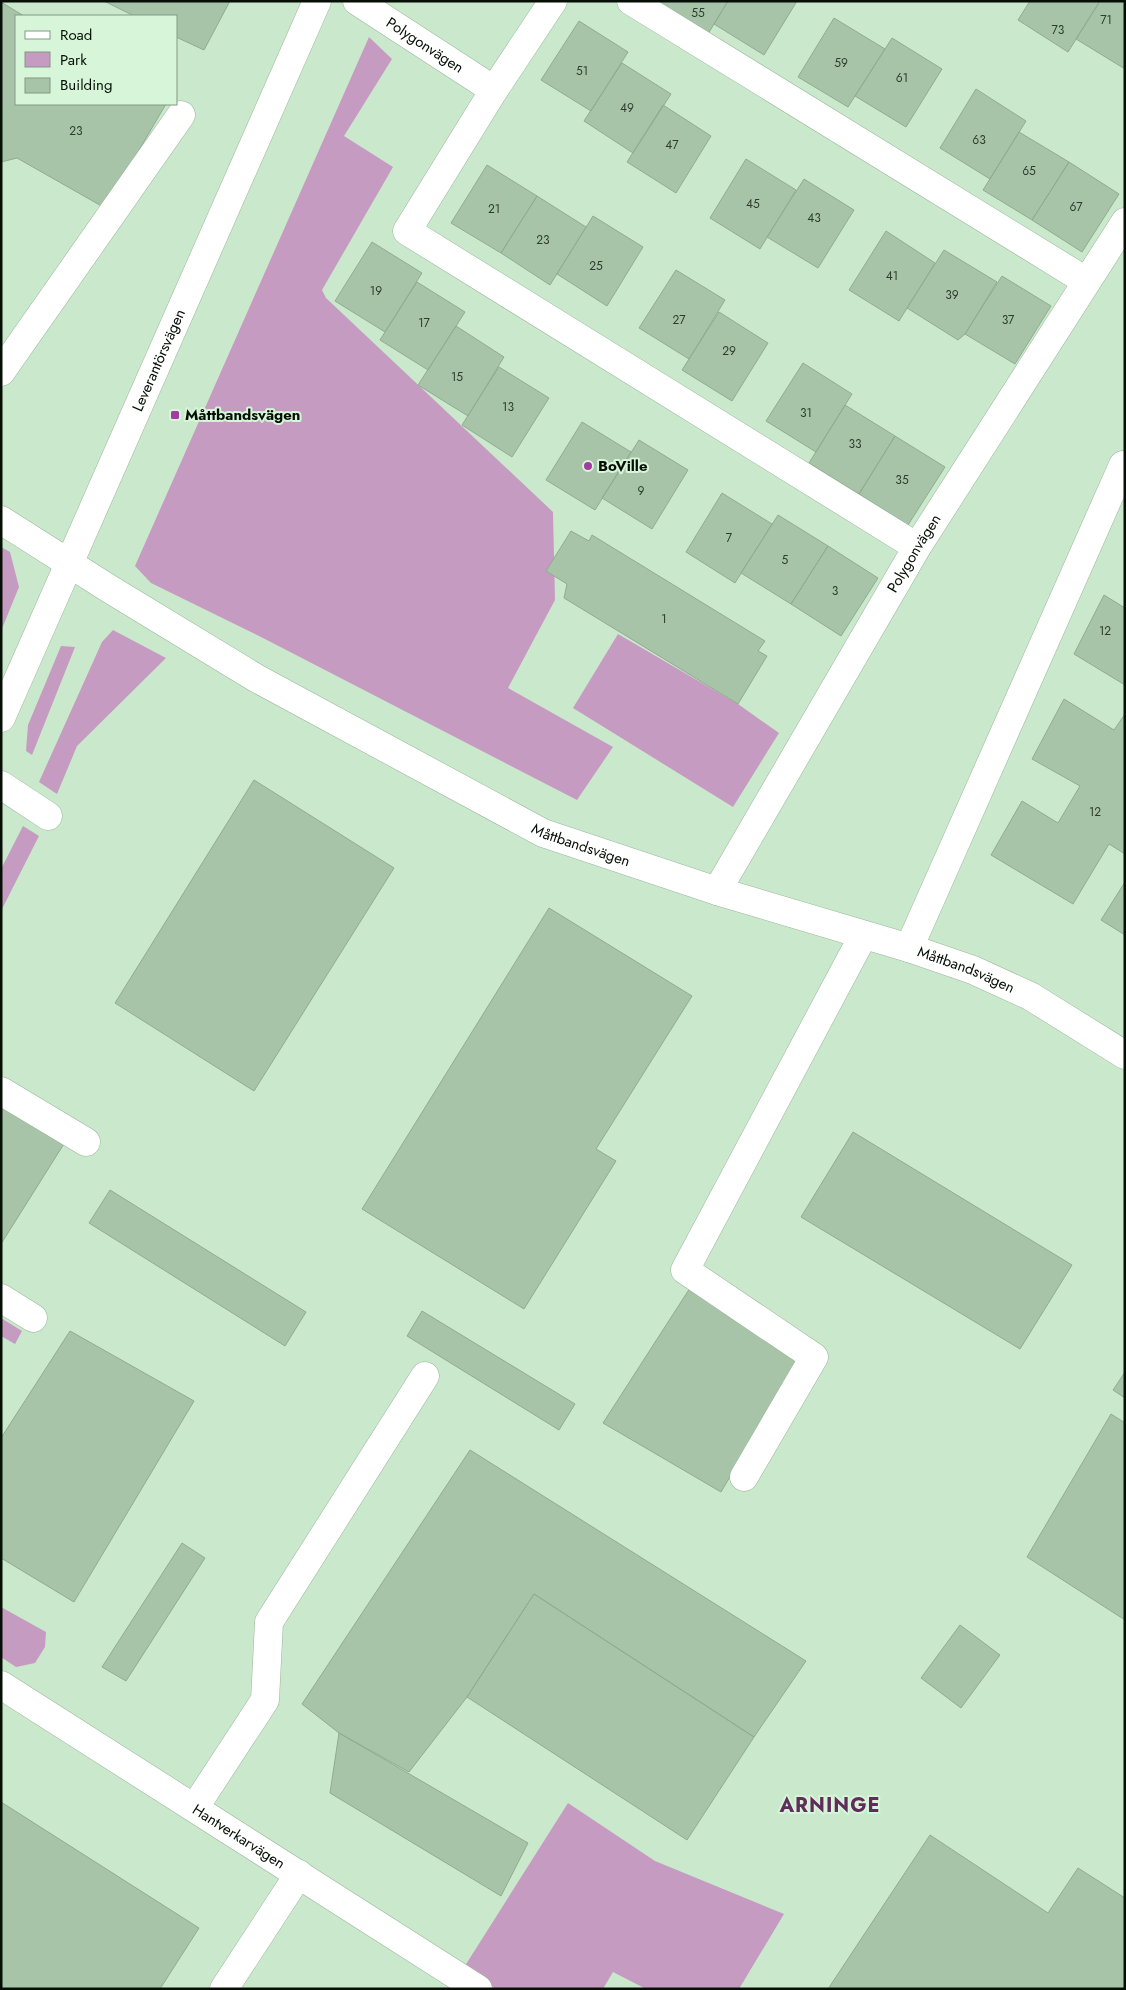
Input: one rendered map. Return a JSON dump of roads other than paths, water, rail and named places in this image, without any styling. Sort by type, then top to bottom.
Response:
[{"type":"street","name":"Leverantörsvägen","points":[[1,718],[68,562],[317,1]]},
{"type":"street","name":"Polygonvägen","points":[[357,1],[494,90]]},
{"type":"street","points":[[554,1],[494,90],[406,231],[917,547]]},
{"type":"street","points":[[631,1],[1086,281]]},
{"type":"street","points":[[1,372],[181,115]]},
{"type":"street","name":"Polygonvägen","points":[[717,891],[917,547],[1125,222]]},
{"type":"street","points":[[908,948],[1123,465],[1125,466]]},
{"type":"street","name":"Måttbandsvägen","points":[[1,520],[256,678],[543,833],[717,891],[908,948],[973,970],[1030,996],[1125,1055]]},
{"type":"street","points":[[1,785],[48,816]]},
{"type":"street","points":[[744,1477],[814,1357],[685,1270],[863,936]]},
{"type":"street","points":[[1,1091],[86,1142]]},
{"type":"street","points":[[1,1298],[33,1318]]},
{"type":"street","points":[[195,1807],[265,1700],[269,1622],[425,1376]]},
{"type":"street","name":"Hantverkarvägen","points":[[1,1685],[478,1989]]},
{"type":"street","points":[[224,1989],[299,1874]]},
{"type":"place","name":"Måttbandsvägen","points":[[175,415]]},
{"type":"place","name":"BoVille","points":[[588,466]]},
{"type":"district","name":"ARNINGE","points":[[830,1805]]}]
